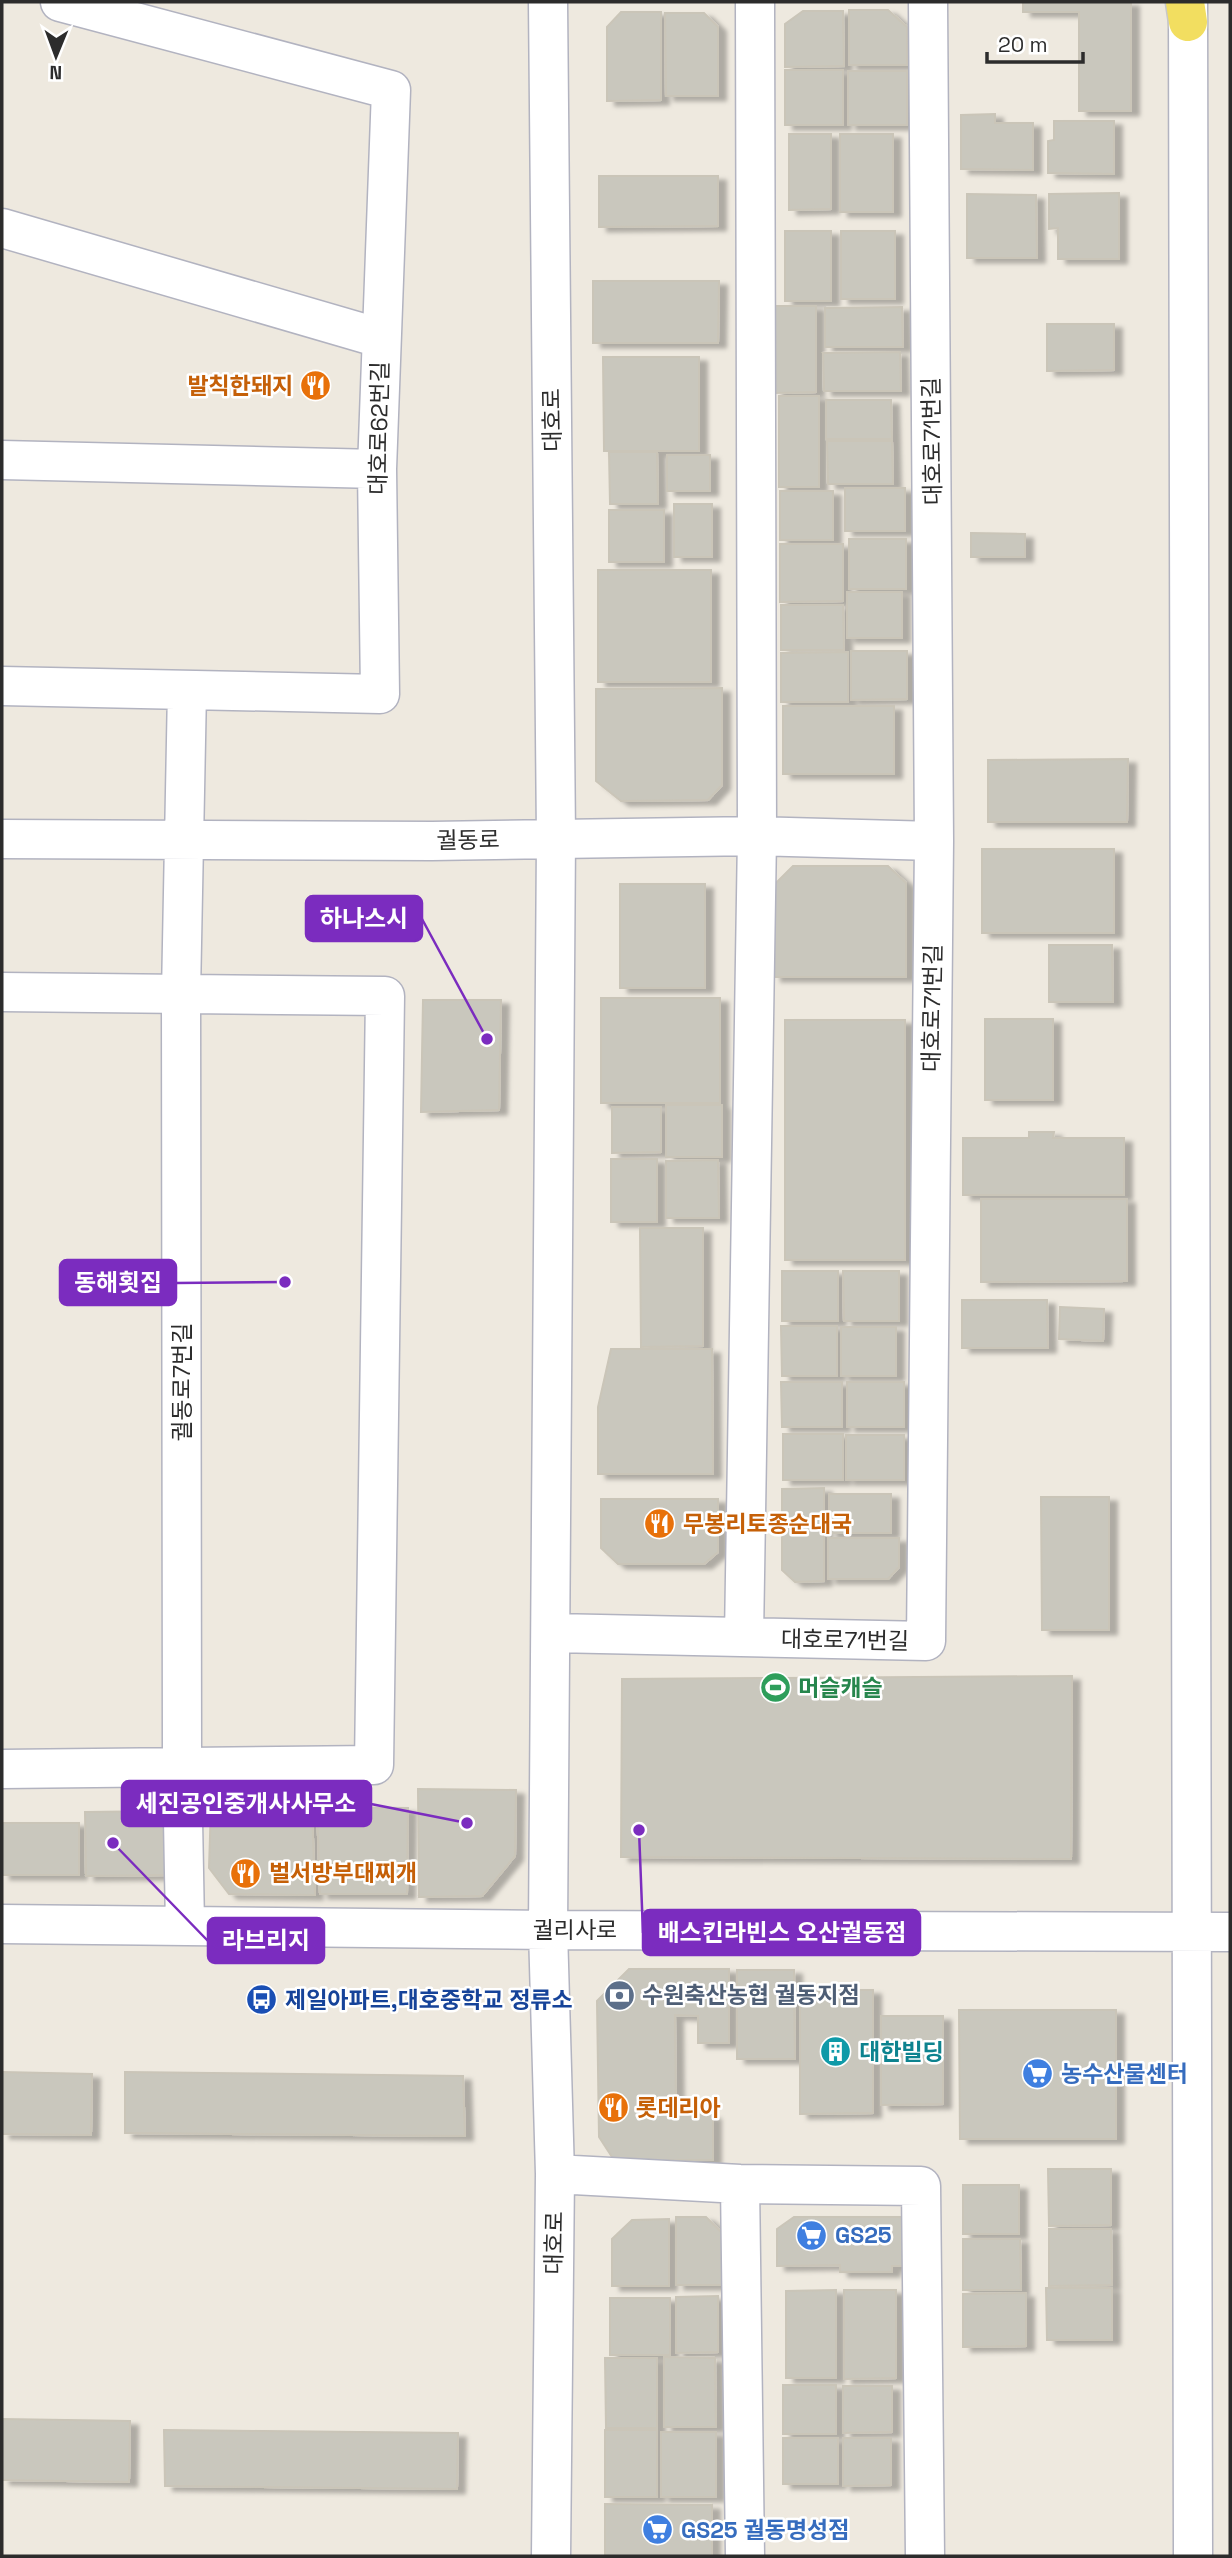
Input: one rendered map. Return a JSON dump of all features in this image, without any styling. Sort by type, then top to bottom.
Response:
[{"type":"street","name":"대호로","points":[[548,2],[556,838],[553,1633],[548,1930],[555,2174],[551,2556]]},
{"type":"street","points":[[744,1637],[757,836],[755,2]]},
{"type":"street","name":"대호로71번길","points":[[553,1633],[926,1642],[934,841],[928,2]]},
{"type":"street","name":"대호로62번길","points":[[2,686],[380,695],[377,469],[391,90],[83,5]]},
{"type":"street","points":[[1187,8],[1189,1931],[1193,2556]]},
{"type":"street","points":[[2,228],[380,338]]},
{"type":"street","points":[[2,460],[377,469]]},
{"type":"street","name":"궐동로7번길","points":[[186,1925],[182,1767],[181,994],[187,690]]},
{"type":"street","name":"궐동로","points":[[2,839],[757,836],[934,841]]},
{"type":"street","points":[[2,992],[386,996],[374,1765],[2,1769]]},
{"type":"street","name":"궐리사로","points":[[2,1924],[548,1930],[1230,1932]]},
{"type":"street","points":[[555,2174],[740,2184],[921,2186],[925,2556]]},
{"type":"street","points":[[740,2184],[745,2556]]},
{"type":"building","points":[[1023,2],[1131,2],[1131,111],[1079,111],[1079,12],[1023,12]]},
{"type":"building","points":[[849,10],[888,10],[907,27],[907,65],[849,65]]},
{"type":"building","points":[[803,11],[843,11],[844,66],[785,67],[785,24]]},
{"type":"building","points":[[621,12],[661,12],[661,100],[607,101],[607,27]]},
{"type":"building","points":[[665,13],[704,13],[718,27],[718,96],[666,96]]},
{"type":"building","points":[[785,70],[843,70],[843,125],[785,125]]},
{"type":"building","points":[[848,71],[907,71],[907,125],[848,125]]},
{"type":"building","points":[[995,114],[995,123],[1033,123],[1033,170],[961,169],[961,115]]},
{"type":"building","points":[[1054,121],[1114,121],[1114,174],[1048,173],[1048,141],[1054,140]]},
{"type":"building","points":[[789,134],[831,134],[831,209],[789,210]]},
{"type":"building","points":[[840,134],[893,134],[893,212],[840,212]]},
{"type":"building","points":[[599,176],[718,176],[718,226],[599,227]]},
{"type":"building","points":[[1119,193],[1119,259],[1058,259],[1058,228],[1049,229],[1049,194]]},
{"type":"building","points":[[967,194],[1036,195],[1037,258],[967,258]]},
{"type":"building","points":[[785,231],[831,231],[831,301],[785,301]]},
{"type":"building","points":[[841,231],[895,231],[895,299],[841,299]]},
{"type":"building","points":[[593,281],[719,281],[718,343],[593,343]]},
{"type":"building","points":[[775,306],[816,306],[816,392],[775,393]]},
{"type":"building","points":[[902,307],[903,347],[825,347],[825,308]]},
{"type":"building","points":[[1047,324],[1114,324],[1114,370],[1047,371]]},
{"type":"building","points":[[900,352],[901,391],[824,391],[823,353]]},
{"type":"building","points":[[603,357],[699,357],[699,451],[604,451]]},
{"type":"building","points":[[779,396],[819,396],[819,487],[779,487]]},
{"type":"building","points":[[826,400],[891,400],[892,439],[826,439]]},
{"type":"building","points":[[827,441],[892,441],[893,484],[828,484]]},
{"type":"building","points":[[609,452],[657,452],[658,504],[610,504]]},
{"type":"building","points":[[667,455],[710,455],[710,491],[667,491]]},
{"type":"building","points":[[845,488],[905,488],[905,531],[845,531]]},
{"type":"building","points":[[780,491],[833,491],[833,540],[780,540]]},
{"type":"building","points":[[674,504],[712,504],[712,557],[674,557]]},
{"type":"building","points":[[609,510],[664,510],[664,562],[609,562]]},
{"type":"building","points":[[971,533],[1025,534],[1025,557],[971,557]]},
{"type":"building","points":[[849,539],[906,539],[906,589],[849,589]]},
{"type":"building","points":[[780,544],[843,544],[843,601],[780,602]]},
{"type":"building","points":[[598,570],[711,570],[711,682],[598,682]]},
{"type":"building","points":[[847,592],[902,592],[902,638],[847,638]]},
{"type":"building","points":[[781,605],[843,605],[844,650],[781,650]]},
{"type":"building","points":[[851,651],[907,651],[907,699],[851,700]]},
{"type":"building","points":[[848,652],[848,702],[781,702],[781,653]]},
{"type":"building","points":[[722,688],[722,785],[708,800],[621,801],[596,781],[596,689]]},
{"type":"building","points":[[783,706],[894,706],[894,774],[783,774]]},
{"type":"building","points":[[1128,759],[1127,822],[988,822],[988,760]]},
{"type":"building","points":[[982,849],[1114,849],[1114,933],[982,933]]},
{"type":"building","points":[[793,866],[888,866],[906,883],[906,977],[773,977],[773,886]]},
{"type":"building","points":[[620,884],[705,884],[705,988],[620,988]]},
{"type":"building","points":[[1049,945],[1112,945],[1113,1002],[1049,1002]]},
{"type":"building","points":[[601,998],[720,998],[720,1103],[601,1103]]},
{"type":"building","points":[[423,1000],[501,1000],[499,1110],[421,1112]]},
{"type":"building","points":[[985,1019],[1053,1019],[1053,1100],[985,1100]]},
{"type":"building","points":[[785,1020],[905,1020],[905,1260],[785,1260]]},
{"type":"building","points":[[666,1105],[722,1105],[722,1157],[666,1157]]},
{"type":"building","points":[[612,1107],[661,1107],[661,1152],[612,1153]]},
{"type":"building","points":[[1029,1132],[1054,1132],[1053,1138],[1124,1138],[1124,1195],[963,1195],[963,1138],[1029,1138]]},
{"type":"building","points":[[611,1159],[657,1159],[657,1222],[611,1222]]},
{"type":"building","points":[[718,1160],[719,1218],[666,1218],[666,1161]]},
{"type":"building","points":[[981,1199],[1127,1199],[1127,1281],[981,1282]]},
{"type":"building","points":[[640,1228],[703,1228],[703,1346],[641,1347]]},
{"type":"building","points":[[782,1271],[838,1271],[838,1321],[782,1321]]},
{"type":"building","points":[[843,1271],[899,1271],[899,1321],[844,1321]]},
{"type":"building","points":[[962,1300],[1047,1300],[1048,1348],[962,1348]]},
{"type":"building","points":[[1060,1307],[1104,1309],[1103,1341],[1059,1339]]},
{"type":"building","points":[[781,1326],[837,1326],[837,1376],[782,1376]]},
{"type":"building","points":[[841,1327],[896,1327],[896,1376],[841,1376]]},
{"type":"building","points":[[611,1349],[712,1349],[713,1474],[598,1474],[598,1407]]},
{"type":"building","points":[[781,1382],[842,1382],[842,1427],[782,1427]]},
{"type":"building","points":[[847,1382],[904,1382],[904,1427],[847,1427]]},
{"type":"building","points":[[783,1434],[843,1434],[843,1480],[783,1480]]},
{"type":"building","points":[[846,1435],[904,1435],[904,1480],[846,1480]]},
{"type":"building","points":[[824,1488],[824,1581],[795,1582],[782,1570],[782,1489]]},
{"type":"building","points":[[829,1494],[891,1494],[891,1533],[829,1533]]},
{"type":"building","points":[[1041,1497],[1109,1497],[1109,1630],[1042,1630]]},
{"type":"building","name":"무봉리토종순대국","points":[[601,1499],[718,1499],[718,1552],[704,1564],[618,1564],[601,1548]]},
{"type":"building","points":[[828,1538],[899,1538],[899,1567],[888,1579],[828,1579]]},
{"type":"building","points":[[1072,1676],[1071,1859],[621,1857],[622,1679]]},
{"type":"building","points":[[418,1789],[516,1790],[515,1856],[482,1896],[419,1897]]},
{"type":"building","points":[[211,1805],[312,1809],[315,1895],[229,1894],[209,1868]]},
{"type":"building","points":[[317,1807],[408,1808],[407,1894],[320,1894]]},
{"type":"building","points":[[170,1811],[169,1875],[86,1876],[85,1812]]},
{"type":"building","points":[[2,1823],[79,1823],[79,1875],[2,1875]]},
{"type":"building","points":[[629,1969],[729,1969],[729,2043],[698,2043],[698,2016],[675,2015],[676,2114],[713,2115],[713,2160],[614,2160],[599,2137],[597,2001]]},
{"type":"building","points":[[737,1970],[794,1970],[795,2059],[737,2059]]},
{"type":"building","name":"대한빌딩","points":[[800,1990],[873,1990],[873,2113],[800,2114]]},
{"type":"building","name":"농수산물센터","points":[[959,2010],[1116,2010],[1116,2139],[960,2139]]},
{"type":"building","points":[[881,2016],[943,2016],[943,2104],[881,2105]]},
{"type":"building","points":[[2,2072],[92,2074],[91,2135],[2,2134]]},
{"type":"building","points":[[125,2072],[463,2076],[465,2136],[125,2133]]},
{"type":"building","points":[[1048,2169],[1111,2169],[1111,2225],[1049,2226]]},
{"type":"building","points":[[963,2185],[1019,2185],[1019,2234],[963,2234]]},
{"type":"building","points":[[676,2217],[706,2217],[723,2234],[723,2285],[676,2285]]},
{"type":"building","points":[[794,2217],[905,2217],[905,2266],[892,2266],[892,2272],[840,2272],[840,2265],[777,2266],[777,2229]]},
{"type":"building","points":[[669,2219],[669,2286],[612,2286],[612,2239],[632,2220]]},
{"type":"building","points":[[1049,2229],[1111,2229],[1112,2285],[1049,2286]]},
{"type":"building","points":[[963,2239],[1020,2239],[1021,2290],[963,2290]]},
{"type":"building","points":[[1046,2288],[1112,2288],[1112,2340],[1047,2340]]},
{"type":"building","points":[[836,2290],[836,2378],[786,2378],[786,2291]]},
{"type":"building","points":[[844,2290],[896,2290],[896,2378],[844,2379]]},
{"type":"building","points":[[1026,2293],[1026,2346],[963,2347],[963,2294]]},
{"type":"building","points":[[718,2296],[718,2352],[676,2353],[676,2297]]},
{"type":"building","points":[[610,2298],[670,2298],[670,2355],[610,2355]]},
{"type":"building","points":[[664,2357],[715,2358],[716,2427],[664,2427]]},
{"type":"building","points":[[605,2358],[657,2358],[657,2428],[606,2428]]},
{"type":"building","points":[[783,2385],[836,2385],[836,2434],[783,2434]]},
{"type":"building","points":[[843,2386],[892,2386],[892,2432],[843,2433]]},
{"type":"building","points":[[2,2419],[130,2421],[129,2482],[2,2480]]},
{"type":"building","points":[[164,2430],[458,2433],[457,2489],[165,2486]]},
{"type":"building","points":[[605,2430],[657,2430],[657,2497],[605,2497]]},
{"type":"building","points":[[661,2432],[716,2432],[716,2497],[661,2497]]},
{"type":"building","points":[[783,2438],[838,2438],[838,2484],[783,2484]]},
{"type":"building","points":[[843,2438],[891,2438],[891,2485],[843,2486]]},
{"type":"building","name":"GS25 궐동명성점","points":[[605,2504],[712,2505],[712,2556],[605,2556]]},
{"type":"place","name":"발칙한돼지","points":[[316,386]]},
{"type":"place","name":"하나스시","points":[[487,1039]]},
{"type":"place","name":"동해횟집","points":[[285,1282]]},
{"type":"place","name":"무봉리토종순대국","points":[[660,1524]]},
{"type":"place","name":"머슬캐슬","points":[[775,1688]]},
{"type":"place","name":"세진공인중개사사무소","points":[[467,1823]]},
{"type":"place","name":"배스킨라빈스 오산궐동점","points":[[639,1830]]},
{"type":"place","name":"라브리지","points":[[113,1843]]},
{"type":"place","name":"벌서방부대찌개","points":[[246,1873]]},
{"type":"place","name":"수원축산농협 궐동지점","points":[[619,1995]]},
{"type":"place","name":"제일아파트,대호중학교 정류소","points":[[262,2000]]},
{"type":"place","name":"대한빌딩","points":[[836,2052]]},
{"type":"place","name":"농수산물센터","points":[[1038,2074]]},
{"type":"place","name":"롯데리아","points":[[613,2108]]},
{"type":"place","name":"GS25","points":[[812,2235]]},
{"type":"place","name":"GS25 궐동명성점","points":[[658,2530]]}]
